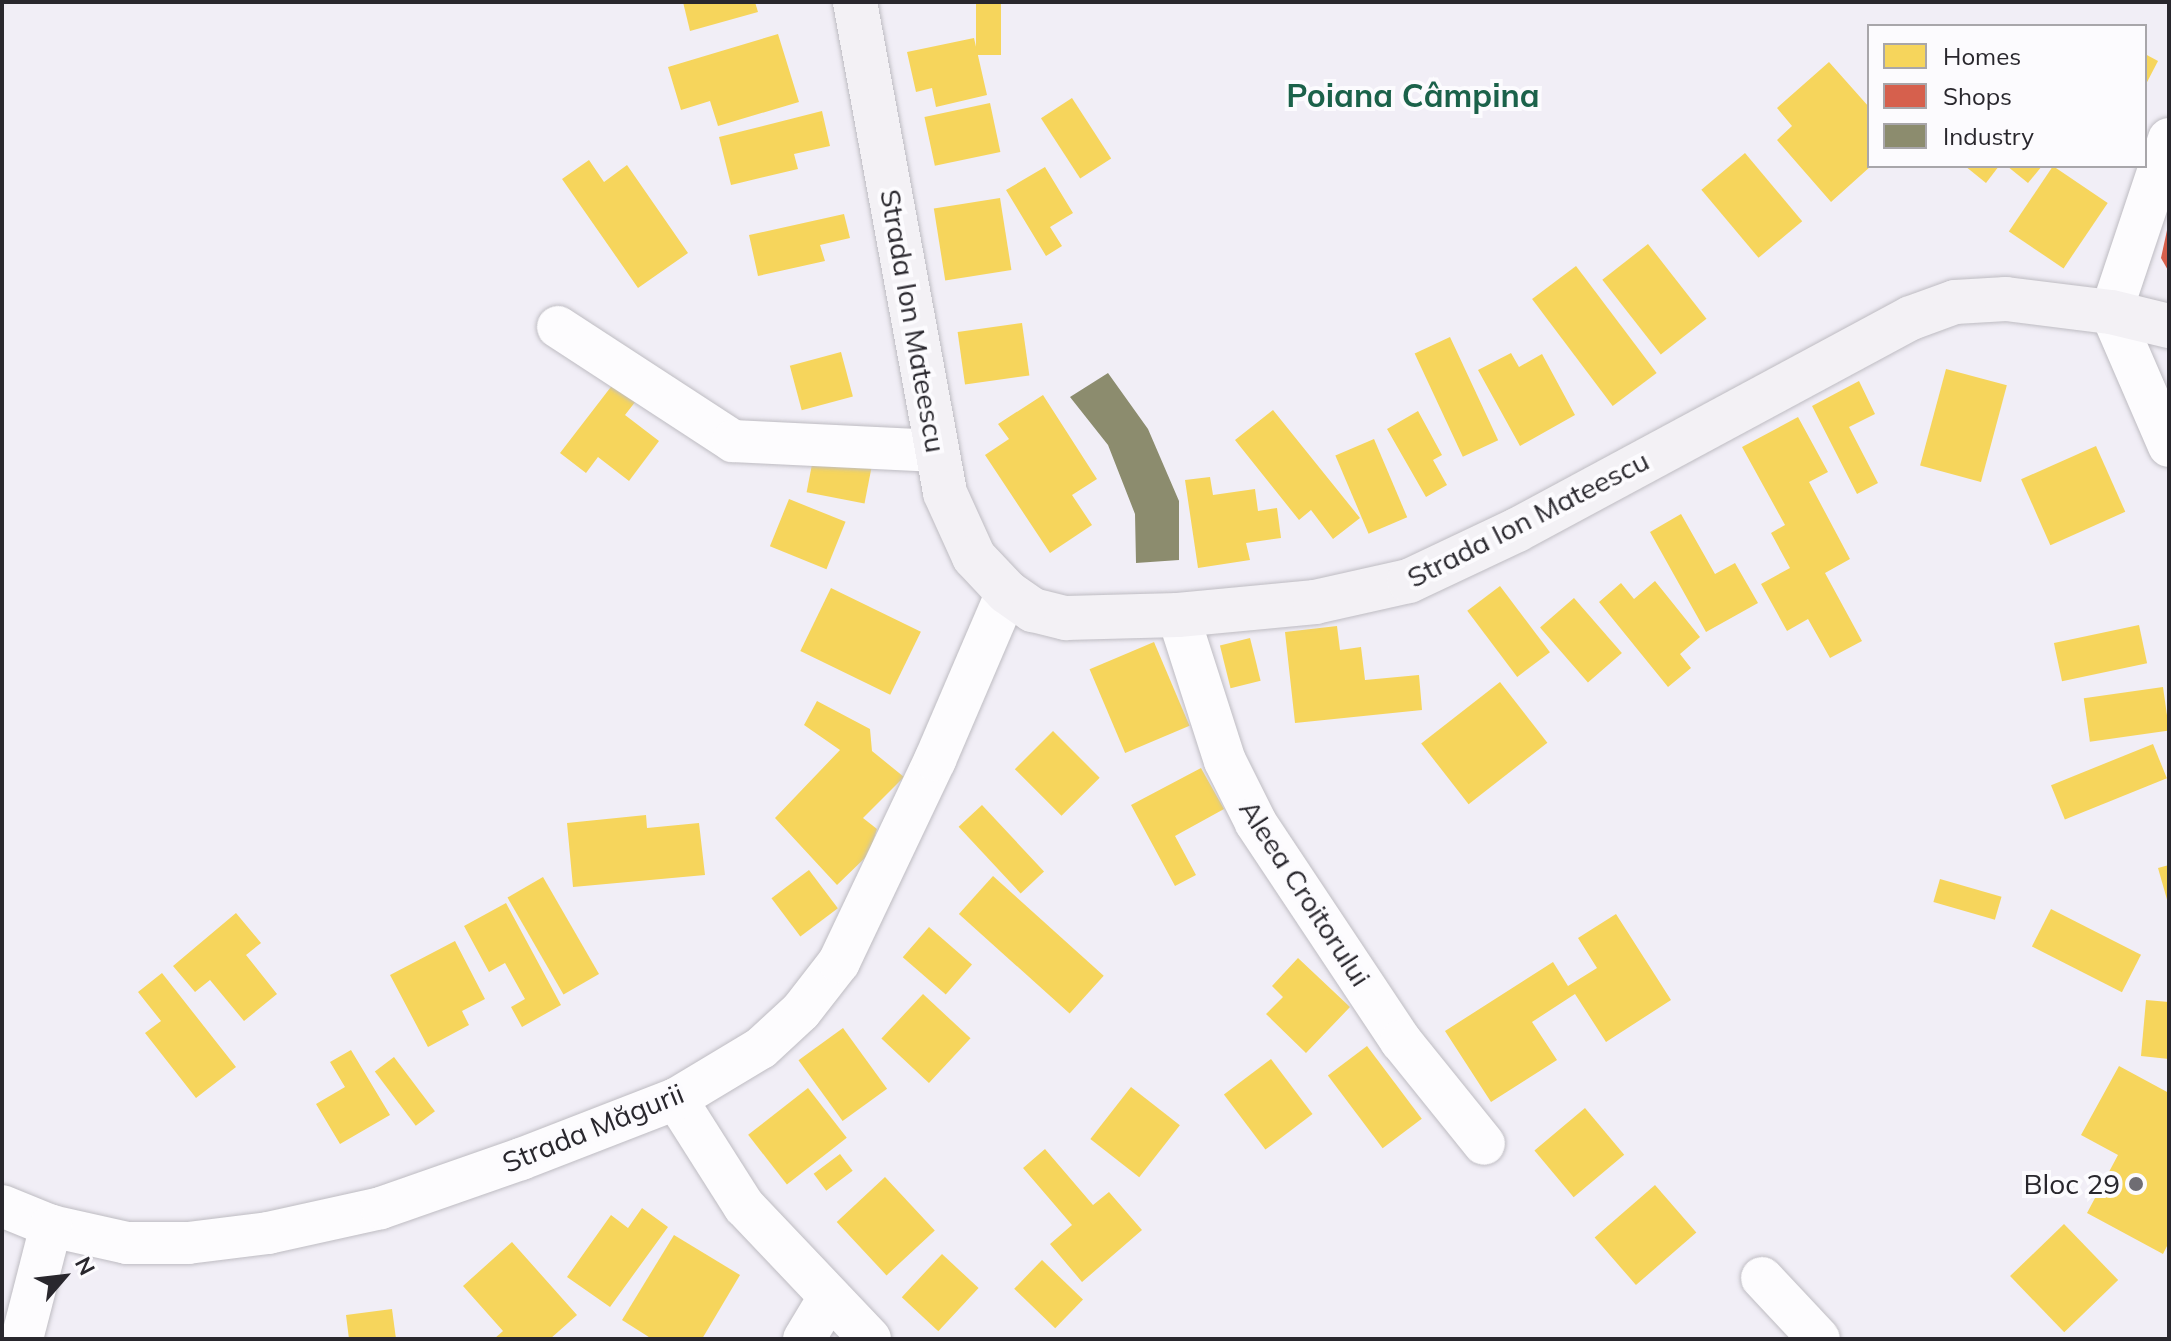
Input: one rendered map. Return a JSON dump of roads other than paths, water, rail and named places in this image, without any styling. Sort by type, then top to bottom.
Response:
[{"type":"main road","name":"Strada Ion Mateescu","points":[[855,2],[937,451],[958,529],[974,557],[1007,592],[1033,610],[1066,618],[1178,615],[1315,602],[1409,581],[1517,530],[1911,318],[1955,302],[2006,299],[2111,312],[2169,326]]},
{"type":"street","points":[[2169,139],[2111,312],[2169,446]]},
{"type":"street","points":[[558,327],[733,441],[937,451]]},
{"type":"street","name":"Strada Măgurii","points":[[2,1206],[51,1226],[127,1243],[188,1243],[268,1233],[381,1208],[676,1099],[761,1048],[801,1011],[839,962],[935,760],[1007,592]]},
{"type":"street","name":"Aleea Croitorului","points":[[1178,615],[1225,761],[1256,823],[1401,1041],[1484,1144]]},
{"type":"street","points":[[676,1099],[744,1206],[828,1299],[870,1339]]},
{"type":"street","points":[[22,1339],[51,1226]]},
{"type":"street","points":[[1762,1278],[1819,1339]]},
{"type":"street","points":[[804,1339],[828,1299]]},
{"type":"place","name":"Bloc 29","points":[[2136,1184]]},
{"type":"district","name":"Poiana Câmpina","points":[[1413,95]]}]
